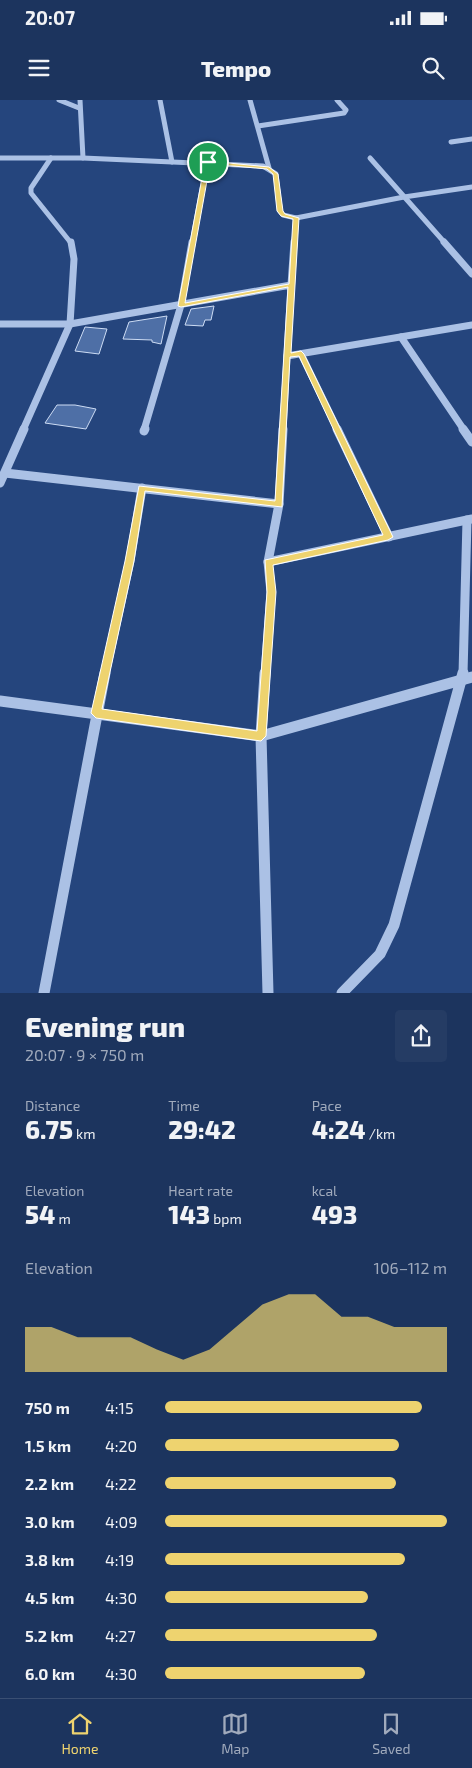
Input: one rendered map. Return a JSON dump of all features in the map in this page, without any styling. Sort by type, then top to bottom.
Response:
[{"type":"street","points":[[59,100],[79,108]]},
{"type":"street","points":[[80,100],[83,158]]},
{"type":"street","points":[[160,100],[172,162]]},
{"type":"street","points":[[250,100],[269,168],[276,174],[280,211],[283,215],[296,218],[404,197],[472,187]]},
{"type":"street","points":[[258,126],[344,113],[346,110],[344,106],[337,100]]},
{"type":"street","points":[[451,142],[472,139]]},
{"type":"street","points":[[0,158],[83,158],[208,162],[269,168]]},
{"type":"street","points":[[0,483],[70,324],[68,303],[74,250],[70,240],[31,192],[31,188],[51,158]]},
{"type":"street","points":[[370,158],[472,274]]},
{"type":"street","points":[[144,431],[181,306],[208,162]]},
{"type":"street","points":[[268,993],[261,736],[271,592],[268,562],[279,504],[296,218]]},
{"type":"street","points":[[0,324],[70,324],[181,306],[291,285]]},
{"type":"street","points":[[287,356],[472,325]]},
{"type":"street","points":[[401,337],[472,442]]},
{"type":"street","points":[[301,354],[388,537]]},
{"type":"street","points":[[5,473],[279,504]]},
{"type":"street","points":[[44,993],[96,713],[130,561],[142,488]]},
{"type":"street","points":[[268,562],[470,520],[468,678],[394,925],[380,954],[342,993]]},
{"type":"street","points":[[0,701],[261,736],[468,678]]},
{"type":"building","points":[[214,306],[211,320],[205,320],[203,326],[185,325],[191,309]]},
{"type":"building","points":[[167,316],[161,344],[152,342],[152,340],[123,339],[129,322]]},
{"type":"building","points":[[85,327],[107,329],[99,354],[75,351]]},
{"type":"building","points":[[57,405],[75,405],[96,409],[86,429],[45,423]]},
{"type":"route","points":[[208,162],[181,306],[291,285],[287,356],[301,354],[388,537],[268,562],[271,592],[261,736],[96,713],[130,561],[142,488],[279,504],[287,356],[291,285],[296,218],[283,215],[280,211],[276,174],[269,168],[245,164],[208,162]]}]
